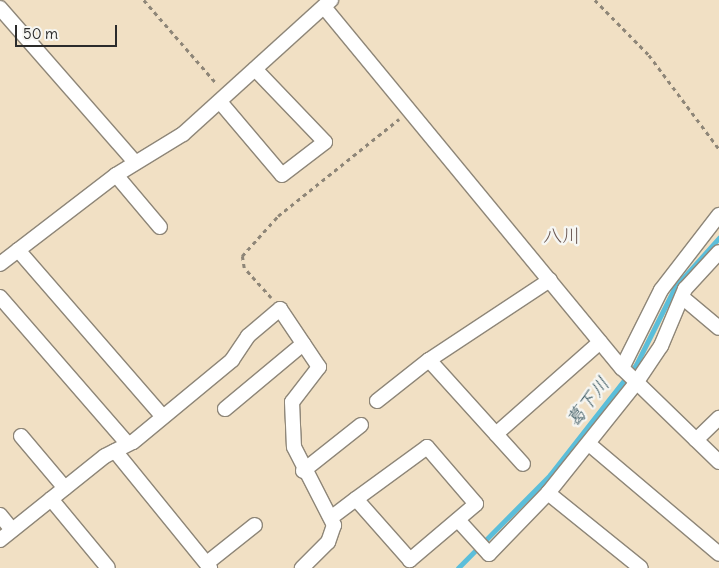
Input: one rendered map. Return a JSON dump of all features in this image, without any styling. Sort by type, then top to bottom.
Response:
[{"type":"street","points":[[0,264],[116,175],[135,162],[171,143],[225,100],[255,69],[327,3],[410,110],[622,368],[719,462]]},
{"type":"street","points":[[0,8],[135,162]]},
{"type":"street","points":[[225,100],[282,175],[325,142],[255,69]]},
{"type":"street","points":[[116,175],[160,227]]},
{"type":"street","points":[[622,368],[661,290],[719,215]]},
{"type":"street","points":[[18,250],[163,417]]},
{"type":"street","points":[[458,520],[489,554],[548,494],[636,383],[661,346],[682,297],[719,252]]},
{"type":"street","points":[[377,401],[429,360],[550,280]]},
{"type":"street","points":[[0,297],[126,442]]},
{"type":"street","points":[[682,297],[719,328]]},
{"type":"street","points":[[0,540],[126,442],[133,442],[232,360],[248,336],[280,309],[319,367],[292,402],[294,446],[303,471],[332,517],[328,542],[302,568]]},
{"type":"street","points":[[496,434],[600,342]]},
{"type":"street","points":[[226,409],[303,344]]},
{"type":"street","points":[[429,360],[523,464]]},
{"type":"street","points":[[696,440],[719,418]]},
{"type":"street","points":[[303,471],[361,425]]},
{"type":"street","points":[[21,436],[65,488]]},
{"type":"street","points":[[589,444],[719,554]]},
{"type":"street","points":[[332,517],[356,499],[427,447],[476,504],[410,560],[356,499]]},
{"type":"street","points":[[115,451],[208,566],[255,525]]},
{"type":"street","points":[[548,494],[641,568]]},
{"type":"street","points":[[51,499],[108,568]]},
{"type":"street","points":[[0,515],[12,530]]},
{"type":"path","points":[[144,0],[225,100]]},
{"type":"path","points":[[595,0],[649,54],[719,149]]},
{"type":"path","points":[[280,309],[244,268],[242,256],[278,216],[410,110]]},
{"type":"waterway","name":"葛下川","points":[[458,568],[550,475],[636,365],[675,287],[719,238]]},
{"type":"district","name":"八川","points":[[562,236]]}]
